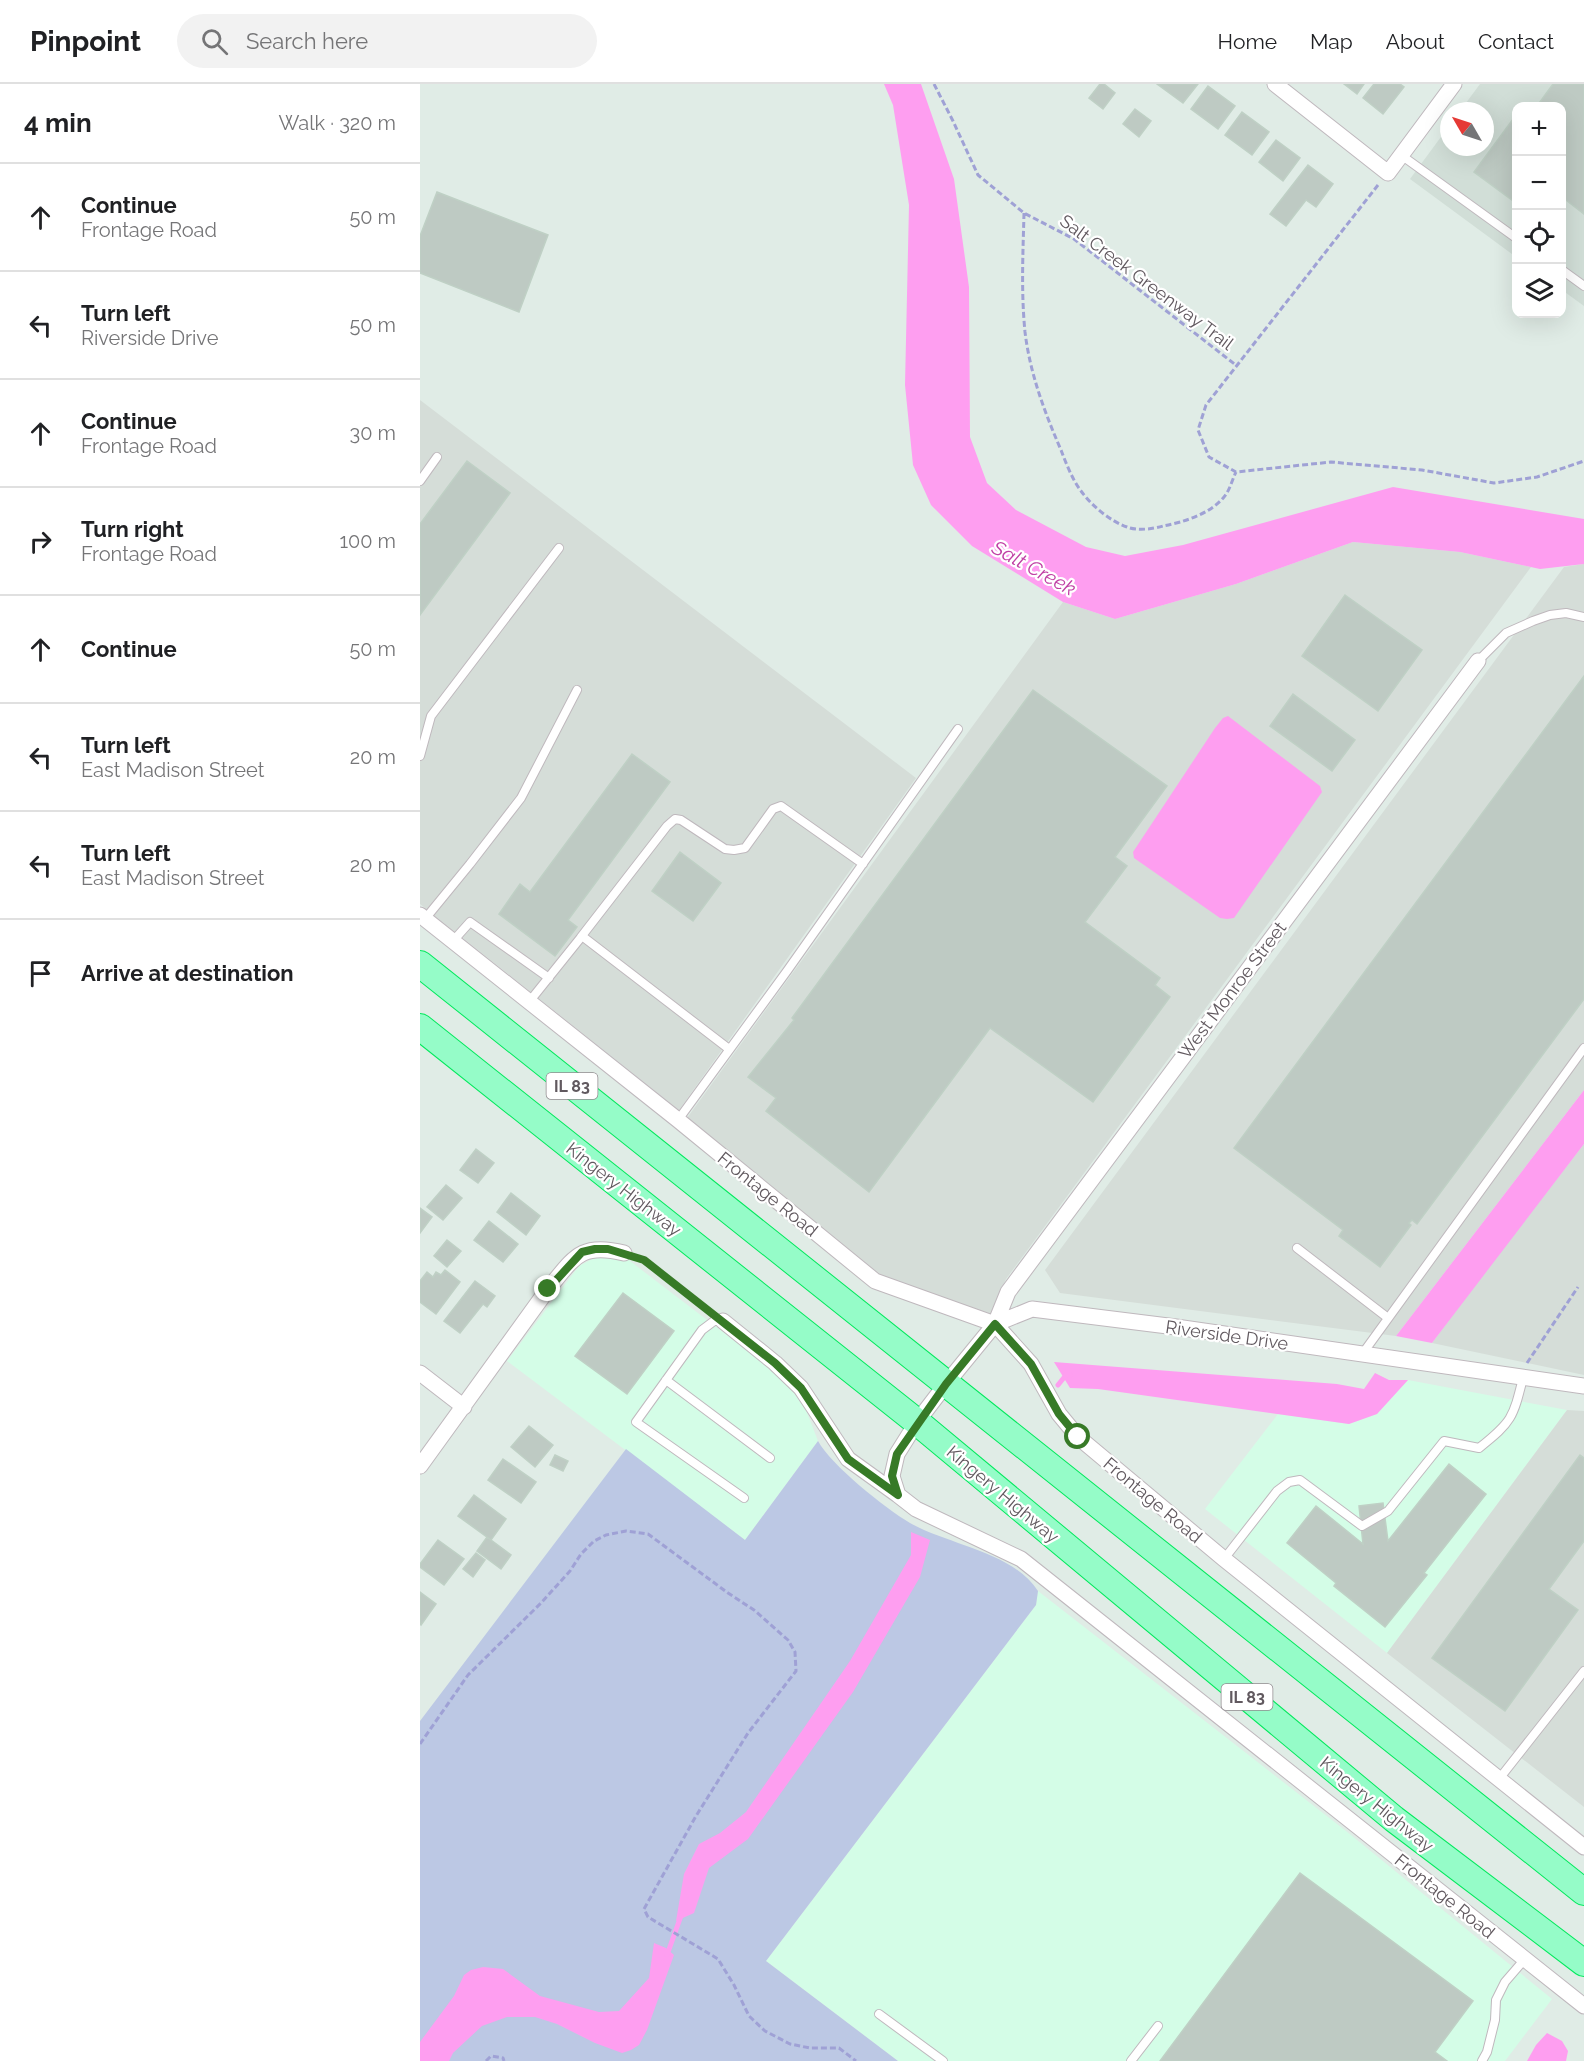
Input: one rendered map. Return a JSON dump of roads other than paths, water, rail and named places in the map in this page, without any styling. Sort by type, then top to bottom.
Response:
[{"type":"highway","name":"IL 83","points":[[420,964],[1584,1892]]},
{"type":"highway","name":"Kingery Highway","points":[[420,1027],[917,1422],[1394,1819],[1584,1963]]},
{"type":"street","points":[[1275,84],[1388,172],[1454,84]]},
{"type":"street","name":"West Monroe Street","points":[[995,1324],[1008,1292],[1478,661]]},
{"type":"street","name":"Frontage Road","points":[[423,917],[678,1120],[875,1281],[995,1324],[1031,1364],[1059,1414],[1078,1437],[1224,1559],[1584,1847]]},
{"type":"street","points":[[420,1466],[548,1289],[571,1263],[582,1252],[595,1249],[624,1253]]},
{"type":"street","name":"Riverside Drive","points":[[917,1422],[995,1324],[1032,1309],[1584,1386]]},
{"type":"street","name":"Frontage Road","points":[[723,1321],[775,1363],[801,1388],[848,1459],[916,1509],[1021,1559],[1584,2006]]},
{"type":"street","points":[[420,1373],[464,1407]]},
{"type":"street","points":[[898,1495],[892,1476],[897,1454],[917,1422]]},
{"type":"lane","points":[[1401,155],[1512,235]]},
{"type":"lane","points":[[1566,273],[1584,286]]},
{"type":"lane","points":[[420,481],[437,457]]},
{"type":"lane","points":[[420,756],[431,716],[559,548]]},
{"type":"lane","points":[[1478,661],[1506,633],[1533,621],[1550,615],[1566,613],[1584,617]]},
{"type":"lane","points":[[423,917],[470,864],[521,798],[577,690]]},
{"type":"lane","points":[[678,1120],[958,729]]},
{"type":"lane","points":[[529,1002],[667,826],[675,819],[681,820],[725,849],[734,850],[745,848],[773,809],[781,806],[863,864]]},
{"type":"lane","points":[[453,941],[470,922],[549,978]]},
{"type":"lane","points":[[581,937],[729,1049]]},
{"type":"lane","points":[[1362,1354],[1584,1048]]},
{"type":"lane","points":[[1298,1248],[1388,1318]]},
{"type":"lane","points":[[723,1321],[714,1321],[702,1330],[636,1422],[744,1498]]},
{"type":"lane","points":[[1224,1559],[1277,1491],[1289,1482],[1300,1480],[1362,1526],[1388,1511],[1444,1441],[1479,1448],[1503,1428],[1515,1411],[1521,1378]]},
{"type":"lane","points":[[666,1380],[770,1458]]},
{"type":"lane","points":[[1499,1779],[1584,1671]]},
{"type":"lane","points":[[1482,2061],[1487,2052],[1495,2020],[1496,2000],[1506,1982],[1524,1960]]},
{"type":"lane","points":[[879,2014],[943,2061]]},
{"type":"lane","points":[[1131,2061],[1158,2026]]},
{"type":"water","name":"Salt Creek","points":[[884,84],[921,84],[954,179],[969,287],[970,437],[987,483],[1016,510],[1086,547],[1125,556],[1183,545],[1393,487],[1584,519],[1584,564],[1540,569],[1460,552],[1353,542],[1236,584],[1115,619],[1063,602],[972,546],[931,505],[913,465],[905,385],[909,205],[893,105]]},
{"type":"water","points":[[1228,716],[1320,786],[1322,792],[1234,918],[1227,919],[1220,918],[1134,858],[1133,852],[1215,728],[1223,718]]},
{"type":"water","points":[[1584,1090],[1584,1144],[1432,1343],[1396,1336]]},
{"type":"water","points":[[1054,1362],[1337,1384],[1364,1389],[1375,1373],[1389,1380],[1408,1380],[1377,1414],[1349,1424],[1098,1389],[1070,1388]]},
{"type":"water","points":[[911,1532],[930,1540],[920,1577],[853,1692],[748,1839],[709,1868],[694,1913],[676,1921],[684,1874],[699,1844],[720,1833],[746,1812],[850,1661],[911,1555]]},
{"type":"water","points":[[654,1943],[666,1948],[674,1955],[647,2030],[639,2045],[631,2050],[622,2053],[595,2043],[557,2024],[535,2017],[507,2017],[482,2026],[453,2053],[449,2061],[420,2061],[420,2042],[454,1996],[464,1975],[471,1970],[483,1967],[503,1969],[540,1996],[599,2012],[619,2011],[649,1978]]},
{"type":"water","points":[[1547,2033],[1562,2041],[1568,2051],[1566,2061],[1527,2061],[1536,2045]]},
{"type":"waterway","points":[[1058,1385],[1066,1375],[1070,1375]]},
{"type":"waterway","points":[[667,1955],[682,1913]]}]
